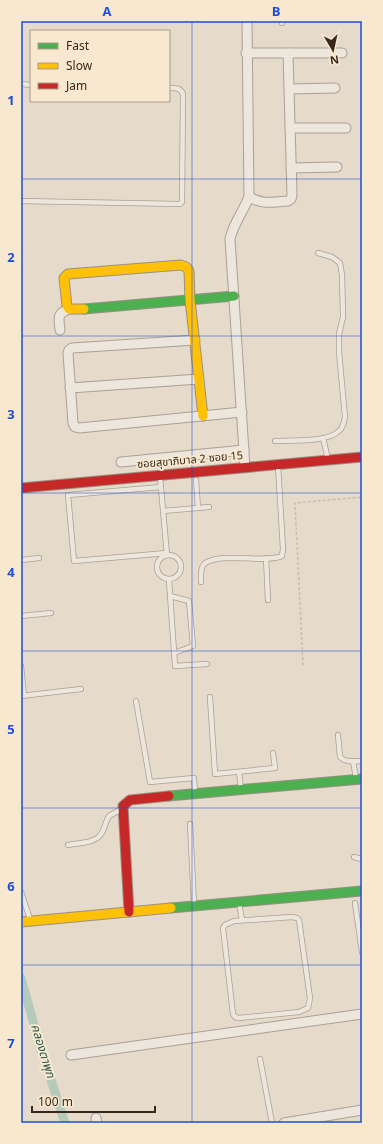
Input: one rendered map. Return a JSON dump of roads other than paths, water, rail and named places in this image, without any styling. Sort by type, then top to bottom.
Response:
[{"type":"street","points":[[245,467],[230,239],[232,228],[244,209],[249,197],[246,53],[247,21]]},
{"type":"street","points":[[246,53],[342,53]]},
{"type":"street","points":[[249,197],[264,203],[288,201],[291,199],[290,89],[288,53]]},
{"type":"street","points":[[290,89],[335,88]]},
{"type":"street","points":[[290,128],[346,128]]},
{"type":"street","points":[[291,168],[337,167]]},
{"type":"street","points":[[69,309],[67,306],[64,278],[68,274],[181,265],[186,267],[189,271],[190,300],[203,416]]},
{"type":"street","points":[[60,330],[59,316],[62,312],[69,309],[234,296]]},
{"type":"street","points":[[195,340],[72,348],[69,350],[70,388],[73,423],[75,427],[79,428],[242,412]]},
{"type":"street","points":[[70,388],[199,378]]},
{"type":"street","points":[[121,462],[244,450]]},
{"type":"street","name":"ซอยสุขาภิบาล 2 ซอย 15","points":[[21,488],[362,457]]},
{"type":"street","points":[[130,912],[122,810],[124,804],[130,800],[359,779]]},
{"type":"street","points":[[21,922],[362,891]]},
{"type":"street","points":[[71,1055],[362,1014]]},
{"type":"street","points":[[284,1123],[362,1110]]},
{"type":"lane","points":[[21,201],[180,204],[182,202],[183,94],[182,90],[178,88],[170,88]]},
{"type":"lane","points":[[275,441],[323,438],[332,436],[344,425],[345,417],[339,352],[339,334],[343,317],[342,275],[340,263],[332,257],[318,254]]},
{"type":"lane","points":[[323,438],[328,459]]},
{"type":"lane","points":[[201,582],[202,568],[204,564],[210,561],[219,559],[279,557],[283,553],[278,464]]},
{"type":"lane","points":[[160,475],[167,554]]},
{"type":"lane","points":[[196,480],[198,508]]},
{"type":"lane","points":[[161,488],[68,495],[74,561],[167,554],[178,558],[182,566],[179,574],[169,580],[162,577],[157,571],[156,567],[159,559],[167,554]]},
{"type":"lane","points":[[163,511],[209,507]]},
{"type":"lane","points":[[21,560],[39,558]]},
{"type":"lane","points":[[266,558],[268,600]]},
{"type":"lane","points":[[169,580],[175,666],[207,664]]},
{"type":"lane","points":[[170,596],[189,601],[193,646],[174,653]]},
{"type":"lane","points":[[21,616],[51,613]]},
{"type":"lane","points":[[21,666],[23,696],[81,689]]},
{"type":"lane","points":[[210,697],[215,774],[275,768],[273,753]]},
{"type":"lane","points":[[136,701],[150,782],[194,778],[195,794]]},
{"type":"lane","points":[[338,735],[340,757],[346,761],[362,761]]},
{"type":"lane","points":[[354,761],[359,779]]},
{"type":"lane","points":[[239,772],[241,790]]},
{"type":"lane","points":[[68,845],[94,840],[102,833],[108,816],[122,810]]},
{"type":"lane","points":[[190,824],[194,906]]},
{"type":"lane","points":[[354,857],[362,859]]},
{"type":"lane","points":[[21,892],[31,921]]},
{"type":"lane","points":[[239,903],[242,920]]},
{"type":"lane","points":[[355,903],[362,952]]},
{"type":"lane","points":[[292,917],[299,920],[310,998],[308,1008],[299,1012],[239,1018],[235,1017],[233,1014],[223,928],[225,924],[242,920],[292,917]]},
{"type":"lane","points":[[260,1059],[272,1123]]},
{"type":"waterway","name":"คลองตาพุก","points":[[21,978],[40,1046],[65,1123]]}]
